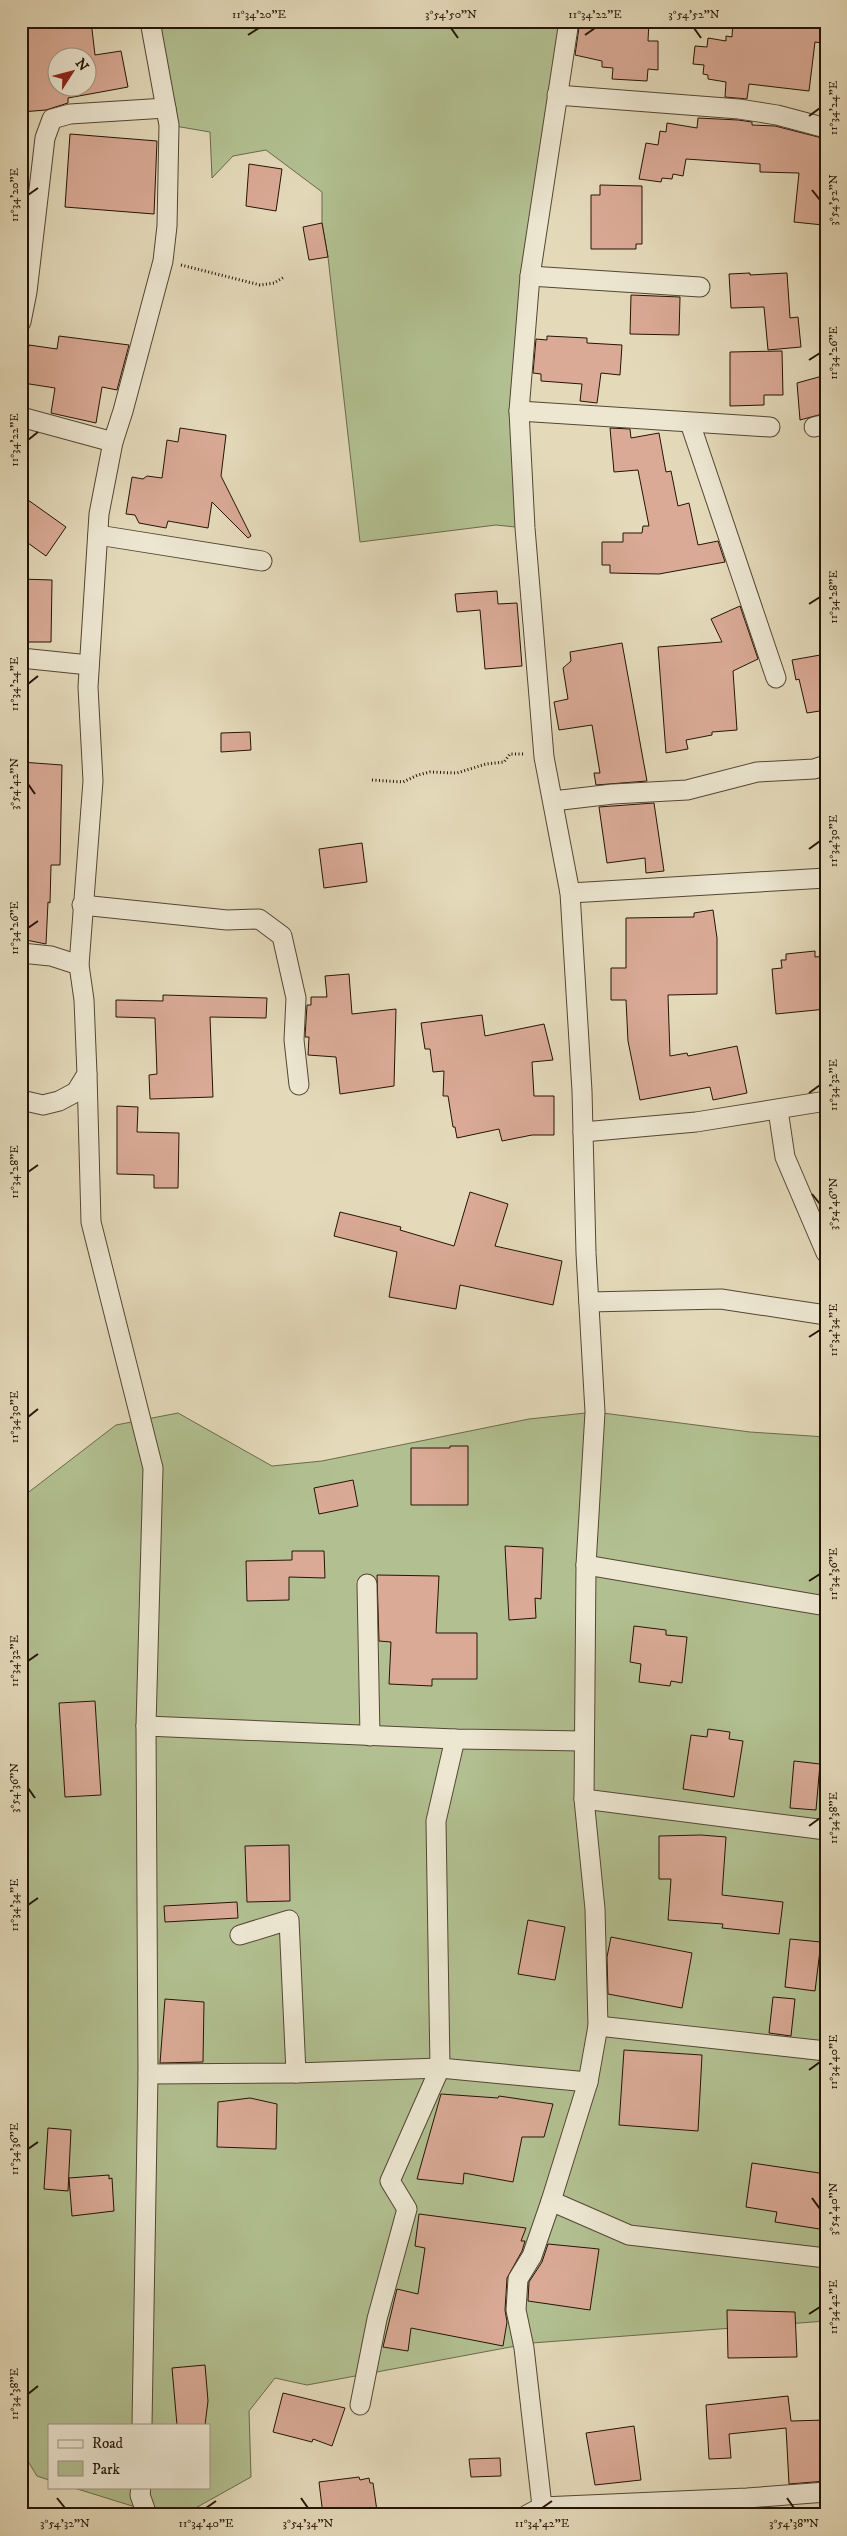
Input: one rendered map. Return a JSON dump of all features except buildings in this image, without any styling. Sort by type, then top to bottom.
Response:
[{"type":"street","points":[[142,2424],[148,2074],[146,1726],[153,1468],[91,1222],[84,1000],[80,965],[82,905],[93,781],[88,687],[99,514],[112,442],[124,411],[163,261],[167,226],[169,125],[150,21]]},
{"type":"street","points":[[569,21],[530,276],[519,411],[525,528],[543,746],[570,893],[583,1132],[595,1412],[586,1565],[583,1741],[584,1799],[595,1909],[598,2026],[588,2082],[551,2201],[532,2256],[518,2279],[516,2310],[524,2348],[537,2512],[826,2492]]},
{"type":"street","points":[[557,95],[739,109],[777,115],[826,128]]},
{"type":"street","points":[[21,322],[27,292],[45,138],[52,119],[70,114],[166,108]]},
{"type":"street","points":[[530,276],[700,287]]},
{"type":"street","points":[[519,411],[770,427]]},
{"type":"street","points":[[21,417],[112,442]]},
{"type":"street","points":[[690,423],[776,678]]},
{"type":"street","points":[[98,535],[262,561]]},
{"type":"street","points":[[21,658],[89,665]]},
{"type":"street","points":[[552,801],[613,794],[687,790],[757,772],[814,769],[826,765]]},
{"type":"street","points":[[570,893],[826,878]]},
{"type":"street","points":[[82,905],[227,920],[259,919],[282,936],[296,998],[294,1040],[299,1085]]},
{"type":"street","points":[[21,953],[51,956],[80,965]]},
{"type":"street","points":[[21,1100],[43,1105],[59,1101],[76,1092],[86,1074]]},
{"type":"street","points":[[583,1132],[696,1122],[826,1101]]},
{"type":"street","points":[[778,1110],[785,1157],[826,1253]]},
{"type":"street","points":[[589,1302],[721,1299],[826,1315]]},
{"type":"street","points":[[586,1565],[826,1606]]},
{"type":"street","points":[[366,1584],[370,1736]]},
{"type":"street","points":[[146,1726],[455,1739],[583,1741]]},
{"type":"street","points":[[360,2405],[377,2320],[407,2209],[390,2181],[440,2068],[436,1821],[455,1739]]},
{"type":"street","points":[[584,1799],[826,1830]]},
{"type":"street","points":[[240,1935],[289,1920],[296,2073]]},
{"type":"street","points":[[598,2026],[826,2051]]},
{"type":"street","points":[[148,2074],[296,2073],[440,2068],[588,2082]]},
{"type":"street","points":[[551,2201],[629,2235],[826,2258]]},
{"type":"street","points":[[141,2488],[140,2495],[146,2515]]},
{"type":"path","points":[[163,261],[260,285],[284,278]]},
{"type":"path","points":[[372,780],[403,782],[418,774],[430,772],[457,774],[486,764],[504,762],[510,754],[532,754],[532,744],[543,746]]},
{"type":"green space","points":[[150,21],[569,21],[530,276],[525,528],[496,525],[360,542],[328,257],[322,223],[322,192],[266,150],[233,156],[212,178],[210,132],[169,125]]},
{"type":"green space","points":[[595,1412],[750,1432],[826,1437],[826,2321],[532,2343],[307,2385],[275,2378],[249,2411],[251,2477],[192,2510],[158,2514],[74,2488],[210,2488],[210,2424],[48,2424],[48,2480],[37,2476],[21,2450],[21,1498],[116,1425],[178,1413],[272,1466],[322,1461],[529,1419]]}]
